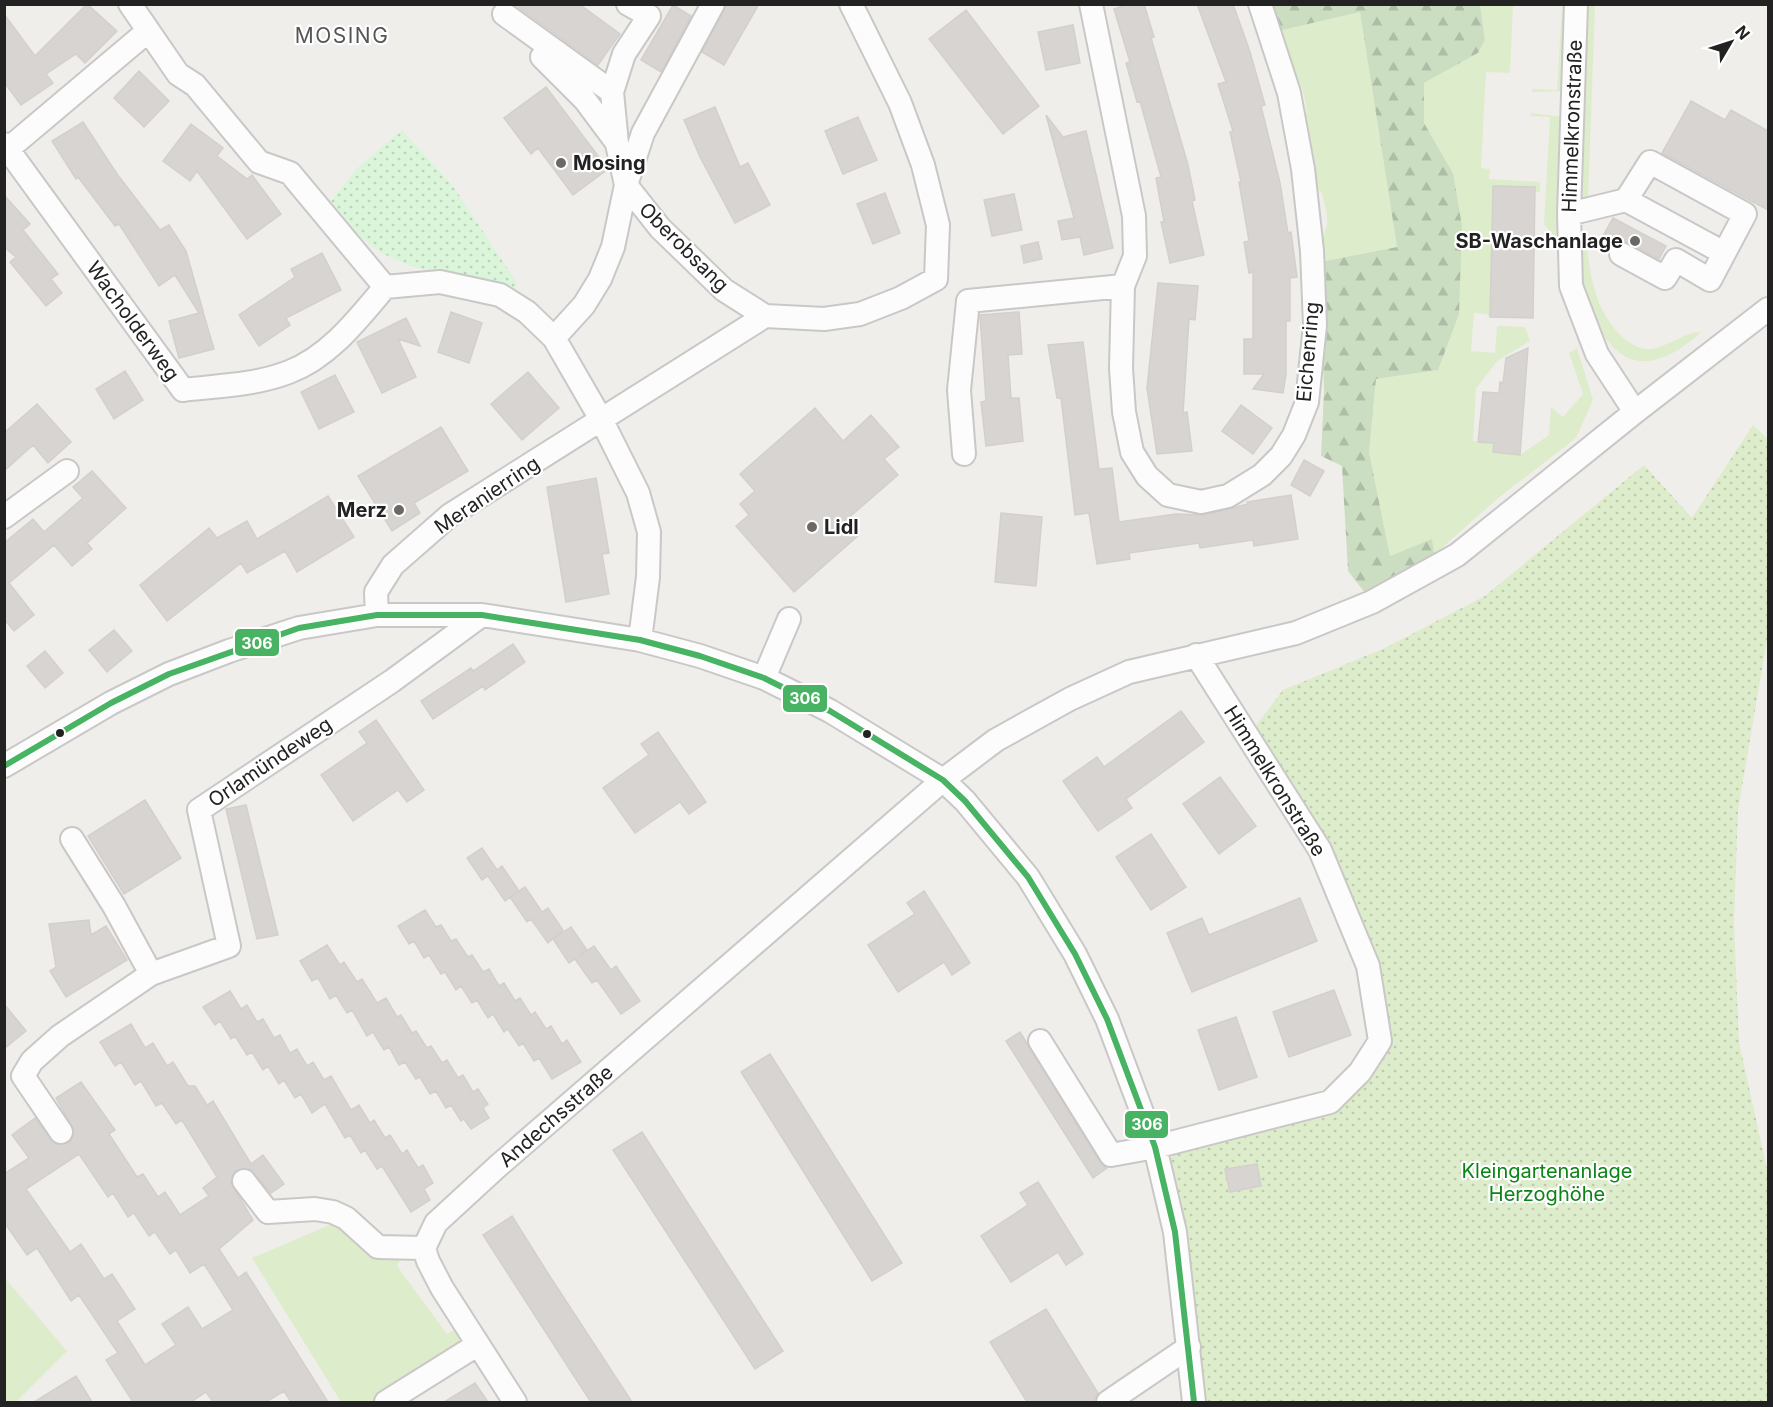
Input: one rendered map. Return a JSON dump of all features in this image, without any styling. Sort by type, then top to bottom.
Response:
[{"type":"street","points":[[130,4],[178,74],[195,85],[259,162],[290,173],[385,287],[440,282],[500,295],[527,312],[554,338],[602,421],[638,493],[649,532],[648,577],[640,640]]},
{"type":"street","points":[[554,338],[584,305],[600,279],[610,256],[626,185],[617,144],[612,93],[624,54],[649,16],[628,4]]},
{"type":"street","name":"Oberobsang","points":[[712,4],[643,133],[626,185],[636,201],[660,228],[724,290],[765,316],[824,319],[860,314],[901,298],[936,279]]},
{"type":"street","points":[[851,4],[900,102],[923,165],[938,225],[936,279],[968,300],[1123,286]]},
{"type":"street","name":"Eichenring","points":[[1091,4],[1134,216],[1135,256],[1123,286],[1121,368],[1124,412],[1132,453],[1147,476],[1168,495],[1201,502],[1228,496],[1262,476],[1281,456],[1290,442],[1307,402],[1315,325],[1312,251],[1303,170],[1289,93],[1260,4]]},
{"type":"street","name":"Himmelkronstraße","points":[[1576,4],[1569,214],[1571,286],[1597,354],[1635,412]]},
{"type":"street","points":[[504,14],[612,93]]},
{"type":"street","name":"Wacholderweg","points":[[148,31],[6,146],[183,390],[244,383],[289,372],[326,350],[385,287]]},
{"type":"street","points":[[532,49],[572,86],[617,144]]},
{"type":"street","points":[[1621,254],[1665,278],[1676,260],[1710,280],[1745,214],[1650,162],[1626,200]]},
{"type":"street","points":[[1569,214],[1626,200],[1724,253]]},
{"type":"street","points":[[964,454],[959,390],[968,300]]},
{"type":"street","points":[[943,780],[996,740],[1070,699],[1129,672],[1296,633],[1372,602],[1457,555],[1635,412],[1768,312]]},
{"type":"street","name":"Meranierring","points":[[376,615],[376,592],[393,565],[450,515],[765,316]]},
{"type":"street","points":[[4,517],[67,471]]},
{"type":"street","points":[[4,766],[111,703],[169,674],[299,628],[376,615],[482,615],[640,640],[764,678],[840,716],[943,780],[965,801],[1028,877],[1076,954],[1107,1019],[1155,1148],[1175,1232],[1194,1402]]},
{"type":"street","name":"Orlamündeweg","points":[[62,1132],[23,1076],[32,1060],[60,1036],[151,974],[229,946],[199,810],[392,681],[482,615]]},
{"type":"street","points":[[764,678],[789,619]]},
{"type":"street","name":"Himmelkronstraße","points":[[1040,1041],[1111,1155],[1155,1148],[1330,1102],[1360,1072],[1380,1041],[1368,966],[1320,850],[1196,656]]},
{"type":"street","name":"Andechsstraße","points":[[424,1248],[436,1223],[498,1166],[943,780]]},
{"type":"street","points":[[72,839],[114,906],[151,974]]},
{"type":"street","points":[[244,1181],[268,1212],[315,1209],[333,1212],[346,1218],[378,1247],[424,1248],[442,1288],[515,1402]]},
{"type":"street","points":[[386,1402],[477,1345]]},
{"type":"street","points":[[1108,1402],[1189,1347]]},
{"type":"green space","points":[[1270,5],[1480,5],[1485,40],[1478,53],[1424,83],[1424,123],[1453,173],[1462,226],[1459,314],[1438,370],[1376,379],[1369,452],[1390,556],[1432,539],[1436,567],[1372,602],[1348,571],[1342,466],[1321,456],[1324,390],[1320,262],[1397,247],[1360,12],[1278,31]]},
{"type":"green space","points":[[1480,5],[1513,5],[1510,73],[1486,72],[1481,168],[1490,169],[1489,179],[1540,182],[1540,192],[1535,192],[1535,187],[1493,186],[1490,317],[1487,314],[1474,313],[1471,351],[1495,353],[1497,326],[1525,327],[1530,341],[1497,361],[1476,389],[1473,441],[1494,443],[1493,452],[1520,455],[1549,435],[1551,407],[1563,417],[1583,394],[1569,353],[1577,348],[1593,400],[1576,438],[1497,499],[1434,555],[1432,540],[1390,556],[1369,452],[1376,379],[1438,370],[1453,173],[1424,123],[1424,83],[1478,53],[1485,40]]},
{"type":"green space","points":[[1562,5],[1568,5],[1563,91],[1532,92],[1533,89],[1557,90]]},
{"type":"green space","points":[[1588,5],[1595,6],[1588,203],[1579,197]]},
{"type":"green space","points":[[1360,12],[1397,247],[1320,262],[1320,244],[1327,224],[1326,211],[1322,193],[1312,186],[1300,123],[1307,112],[1304,94],[1297,79],[1289,71],[1278,31]]},
{"type":"green space","points":[[1531,113],[1562,117],[1556,239],[1544,224],[1550,117],[1531,116]]},
{"type":"green space","points":[[402,130],[453,186],[517,283],[513,290],[411,266],[389,257],[368,244],[349,225],[331,201],[358,167]]},
{"type":"green space","points":[[1586,235],[1591,277],[1595,290],[1606,316],[1624,338],[1637,347],[1653,349],[1701,332],[1672,354],[1647,361],[1626,357],[1610,343],[1597,322],[1587,297],[1578,239]]},
{"type":"green space","name":"Kleingartenanlage Herzoghöhe","points":[[1753,425],[1768,439],[1768,634],[1738,810],[1734,922],[1739,1042],[1768,1174],[1768,1402],[1194,1402],[1155,1148],[1330,1102],[1380,1041],[1320,850],[1247,737],[1283,690],[1385,648],[1485,596],[1644,465],[1692,518]]},
{"type":"green space","points":[[346,1218],[428,1261],[400,1260],[397,1266],[447,1334],[464,1324],[477,1345],[386,1402],[341,1402],[252,1258]]},
{"type":"green space","points":[[4,1277],[67,1351],[16,1402],[5,1402]]},
{"type":"building","points":[[87,4],[117,31],[85,63],[76,54],[46,74],[53,83],[21,105],[4,82],[4,14],[35,56]]},
{"type":"building","points":[[514,4],[579,4],[620,34],[598,65]]},
{"type":"building","points":[[726,4],[759,4],[724,65],[702,52]]},
{"type":"building","points":[[1129,4],[1144,4],[1154,37],[1151,38],[1188,165],[1195,200],[1192,201],[1204,255],[1170,263],[1161,222],[1164,222],[1156,178],[1161,177],[1140,101],[1137,102],[1126,63],[1130,62],[1114,9]]},
{"type":"building","points":[[1197,4],[1233,4],[1265,105],[1261,106],[1280,183],[1288,233],[1291,232],[1297,277],[1290,278],[1290,321],[1286,321],[1286,374],[1283,393],[1253,389],[1264,374],[1244,374],[1244,339],[1253,339],[1253,272],[1249,273],[1244,242],[1249,241],[1239,182],[1241,182],[1230,132],[1233,131],[1218,84],[1226,82]]},
{"type":"building","points":[[673,5],[691,16],[661,72],[641,60]]},
{"type":"building","points":[[966,10],[1039,106],[1003,134],[929,39]]},
{"type":"building","points":[[1073,25],[1080,63],[1046,70],[1038,32]]},
{"type":"building","points":[[139,71],[169,101],[144,127],[114,98]]},
{"type":"building","points":[[546,87],[608,169],[573,195],[538,148],[531,154],[504,118]]},
{"type":"building","points":[[1691,101],[1725,120],[1731,110],[1768,131],[1768,210],[1662,153]]},
{"type":"building","points":[[715,107],[740,167],[748,163],[770,205],[735,223],[700,157],[684,120]]},
{"type":"building","points":[[1046,115],[1063,137],[1086,131],[1113,248],[1084,255],[1080,237],[1062,240],[1058,221],[1074,218]]},
{"type":"building","points":[[858,117],[877,160],[843,174],[825,131]]},
{"type":"building","points":[[83,122],[117,174],[160,230],[169,225],[186,251],[203,311],[200,313],[203,312],[214,349],[179,358],[169,321],[199,313],[175,275],[159,286],[119,224],[115,226],[78,177],[76,179],[52,141]]},
{"type":"building","points":[[191,124],[223,148],[217,156],[247,179],[252,175],[281,214],[247,239],[197,171],[190,181],[163,161]]},
{"type":"building","points":[[1493,186],[1535,187],[1533,318],[1490,317]]},
{"type":"building","points":[[885,193],[900,233],[873,244],[857,204]]},
{"type":"building","points":[[1014,194],[1022,230],[992,236],[984,200]]},
{"type":"building","points":[[4,195],[30,224],[23,230],[58,274],[51,279],[62,293],[46,306],[10,262],[16,257],[4,247]]},
{"type":"building","name":"SB-Waschanlage","points":[[1613,218],[1666,246],[1659,259],[1627,242],[1614,242],[1603,236]]},
{"type":"building","points":[[1038,242],[1042,259],[1024,263],[1021,246]]},
{"type":"building","points":[[322,253],[341,290],[286,318],[290,325],[259,346],[239,315],[295,277],[291,269]]},
{"type":"building","points":[[1158,283],[1198,286],[1195,320],[1189,319],[1183,413],[1187,412],[1192,451],[1157,454],[1147,388]]},
{"type":"building","points":[[451,312],[482,323],[469,363],[438,352]]},
{"type":"building","points":[[1019,312],[1022,354],[1008,355],[1011,398],[1019,398],[1023,441],[986,446],[981,402],[986,401],[980,315]]},
{"type":"building","points":[[406,318],[420,346],[398,339],[416,377],[382,393],[357,342]]},
{"type":"building","points":[[1083,342],[1099,469],[1112,468],[1119,522],[1176,514],[1204,515],[1248,504],[1247,502],[1291,495],[1298,539],[1254,546],[1253,540],[1200,548],[1199,543],[1129,553],[1130,559],[1097,564],[1089,513],[1075,515],[1061,398],[1057,398],[1048,345]]},
{"type":"building","points":[[1528,348],[1520,455],[1493,452],[1494,443],[1478,442],[1483,392],[1499,393],[1500,382],[1503,383],[1506,358]]},
{"type":"building","points":[[125,371],[143,400],[114,419],[96,389]]},
{"type":"building","points":[[528,372],[559,408],[522,440],[491,404]]},
{"type":"building","points":[[335,375],[354,412],[319,429],[301,392]]},
{"type":"building","points":[[37,404],[71,442],[48,463],[33,445],[4,471],[4,433]]},
{"type":"building","points":[[1241,405],[1272,428],[1253,454],[1222,431]]},
{"type":"building","points":[[815,408],[843,441],[871,415],[899,447],[884,459],[898,475],[846,520],[859,535],[794,592],[736,526],[749,515],[740,504],[755,491],[740,474]]},
{"type":"building","points":[[441,427],[468,471],[414,503],[420,513],[392,531],[358,476]]},
{"type":"building","points":[[1304,460],[1324,471],[1310,496],[1291,485]]},
{"type":"building","points":[[92,471],[126,508],[87,543],[92,549],[72,566],[54,545],[9,583],[34,615],[14,631],[4,619],[4,543],[33,519],[44,532],[83,498],[73,487]]},
{"type":"building","points":[[596,478],[609,553],[602,554],[609,594],[566,602],[547,487]]},
{"type":"building","points":[[328,496],[354,537],[297,572],[285,551],[247,573],[241,563],[167,621],[140,585],[209,528],[217,538],[247,521],[257,539]]},
{"type":"building","points":[[1001,513],[1042,517],[1036,586],[995,582]]},
{"type":"building","points":[[114,630],[132,651],[107,672],[89,650]]},
{"type":"building","points":[[513,644],[525,662],[485,690],[483,686],[433,719],[421,701],[471,668],[473,671]]},
{"type":"building","points":[[45,651],[63,673],[45,688],[27,666]]},
{"type":"building","points":[[1181,711],[1204,742],[1126,799],[1132,808],[1098,831],[1063,781],[1097,757],[1104,767]]},
{"type":"building","points":[[376,720],[424,790],[407,802],[398,790],[353,821],[321,775],[367,743],[359,732]]},
{"type":"building","points":[[658,732],[706,802],[689,814],[680,802],[635,833],[603,788],[649,755],[641,744]]},
{"type":"building","points":[[1220,777],[1256,826],[1219,854],[1183,804]]},
{"type":"building","points":[[145,800],[181,858],[124,894],[88,836]]},
{"type":"building","points":[[246,805],[278,935],[257,939],[226,809]]},
{"type":"building","points":[[1151,834],[1186,887],[1151,910],[1116,857]]},
{"type":"building","points":[[482,848],[497,870],[502,866],[519,891],[505,901],[488,876],[482,880],[467,858]]},
{"type":"building","points":[[525,887],[542,912],[548,908],[563,930],[548,943],[531,919],[527,922],[510,897]]},
{"type":"building","points":[[924,891],[970,963],[952,975],[944,962],[898,992],[868,945],[915,914],[907,903]]},
{"type":"building","points":[[1300,898],[1317,941],[1192,992],[1167,933],[1202,918],[1209,935]]},
{"type":"building","points":[[425,910],[436,927],[441,925],[451,941],[456,939],[468,957],[472,955],[483,972],[489,969],[499,986],[504,983],[515,1001],[520,998],[531,1015],[535,1012],[546,1029],[551,1026],[562,1044],[567,1040],[581,1062],[552,1079],[539,1058],[534,1061],[523,1043],[519,1046],[508,1029],[504,1032],[493,1014],[488,1018],[477,1000],[472,1003],[461,986],[456,990],[445,972],[441,974],[429,955],[424,958],[414,941],[409,944],[398,926]]},
{"type":"building","points":[[89,920],[91,935],[106,926],[127,960],[66,997],[50,971],[56,967],[49,924]]},
{"type":"building","points":[[571,927],[587,950],[579,956],[594,946],[611,970],[616,966],[640,1001],[621,1014],[597,980],[592,983],[575,959],[569,963],[553,939]]},
{"type":"building","points":[[327,945],[340,965],[344,962],[357,982],[362,979],[377,1003],[386,998],[397,1017],[401,1015],[412,1033],[416,1031],[427,1048],[431,1046],[442,1063],[447,1060],[458,1078],[463,1075],[473,1092],[478,1089],[488,1104],[483,1108],[489,1118],[471,1129],[464,1119],[461,1121],[451,1105],[446,1108],[436,1091],[430,1094],[420,1077],[416,1079],[405,1062],[399,1065],[389,1047],[384,1050],[373,1032],[367,1036],[352,1010],[347,1013],[336,995],[330,999],[318,978],[312,981],[300,961]]},
{"type":"building","points":[[1334,990],[1351,1035],[1289,1057],[1273,1012]]},
{"type":"building","points":[[230,991],[241,1009],[247,1005],[257,1022],[263,1019],[274,1038],[280,1035],[290,1053],[297,1049],[307,1066],[313,1062],[324,1080],[331,1076],[351,1110],[359,1105],[370,1123],[374,1120],[385,1138],[390,1135],[402,1154],[407,1150],[418,1168],[423,1165],[433,1183],[424,1189],[430,1200],[411,1212],[382,1166],[377,1169],[365,1150],[361,1153],[350,1135],[345,1138],[325,1104],[312,1113],[301,1094],[295,1098],[284,1080],[279,1084],[268,1066],[263,1070],[252,1052],[247,1055],[235,1036],[231,1039],[220,1021],[215,1025],[203,1007]]},
{"type":"building","points":[[4,1004],[26,1031],[4,1049]]},
{"type":"building","points":[[1236,1017],[1257,1077],[1219,1090],[1198,1030]]},
{"type":"building","points":[[131,1024],[145,1048],[153,1043],[167,1066],[173,1062],[188,1086],[195,1086],[207,1105],[213,1101],[251,1164],[263,1155],[284,1184],[271,1193],[250,1169],[235,1171],[231,1183],[253,1220],[219,1249],[238,1278],[246,1272],[328,1402],[291,1402],[284,1391],[266,1402],[213,1402],[206,1392],[191,1402],[133,1402],[106,1360],[118,1353],[79,1295],[71,1301],[37,1248],[27,1255],[4,1222],[4,1174],[29,1158],[12,1135],[35,1118],[55,1144],[69,1143],[74,1130],[56,1098],[81,1082],[115,1130],[109,1134],[137,1177],[143,1174],[158,1197],[165,1192],[180,1215],[209,1196],[203,1188],[217,1177],[182,1120],[176,1124],[162,1103],[156,1106],[141,1081],[135,1085],[121,1062],[115,1066],[100,1042]],"holes":[[[79,1154],[108,1197],[113,1193],[128,1217],[134,1213],[149,1236],[155,1232],[170,1254],[176,1250],[190,1273],[204,1264],[233,1310],[202,1329],[188,1307],[162,1324],[176,1345],[145,1365],[117,1321],[135,1309],[112,1274],[104,1279],[81,1244],[70,1252],[26,1189]]]},
{"type":"building","points":[[1020,1032],[1100,1162],[1107,1168],[1093,1178],[1006,1041]]},
{"type":"building","points":[[770,1054],[902,1263],[872,1281],[741,1072]]},
{"type":"building","points":[[642,1132],[783,1351],[755,1369],[613,1150]]},
{"type":"building","points":[[1257,1164],[1261,1186],[1230,1192],[1225,1169]]},
{"type":"building","points":[[1038,1182],[1083,1254],[1066,1265],[1058,1252],[1011,1282],[981,1236],[1028,1205],[1020,1193]]},
{"type":"building","points":[[512,1216],[632,1402],[591,1402],[483,1235]]},
{"type":"building","points":[[1046,1309],[1098,1393],[1095,1402],[1027,1402],[990,1342]]},
{"type":"building","points":[[76,1376],[92,1402],[34,1402]]},
{"type":"building","points":[[475,1383],[488,1402],[444,1402]]},
{"type":"transit line","name":"306","points":[[4,766],[111,703],[169,674],[299,628],[377,615],[482,615],[640,640],[700,656],[764,678],[830,711],[943,780],[965,801],[1028,877],[1075,954],[1107,1019],[1155,1147],[1175,1232],[1194,1402]]},
{"type":"place","name":"Mosing","points":[[561,163]]},
{"type":"place","name":"SB-Waschanlage","points":[[1635,241]]},
{"type":"place","name":"Merz","points":[[399,510]]},
{"type":"place","name":"Lidl","points":[[812,527]]},
{"type":"district","name":"MOSING","points":[[342,36]]}]
